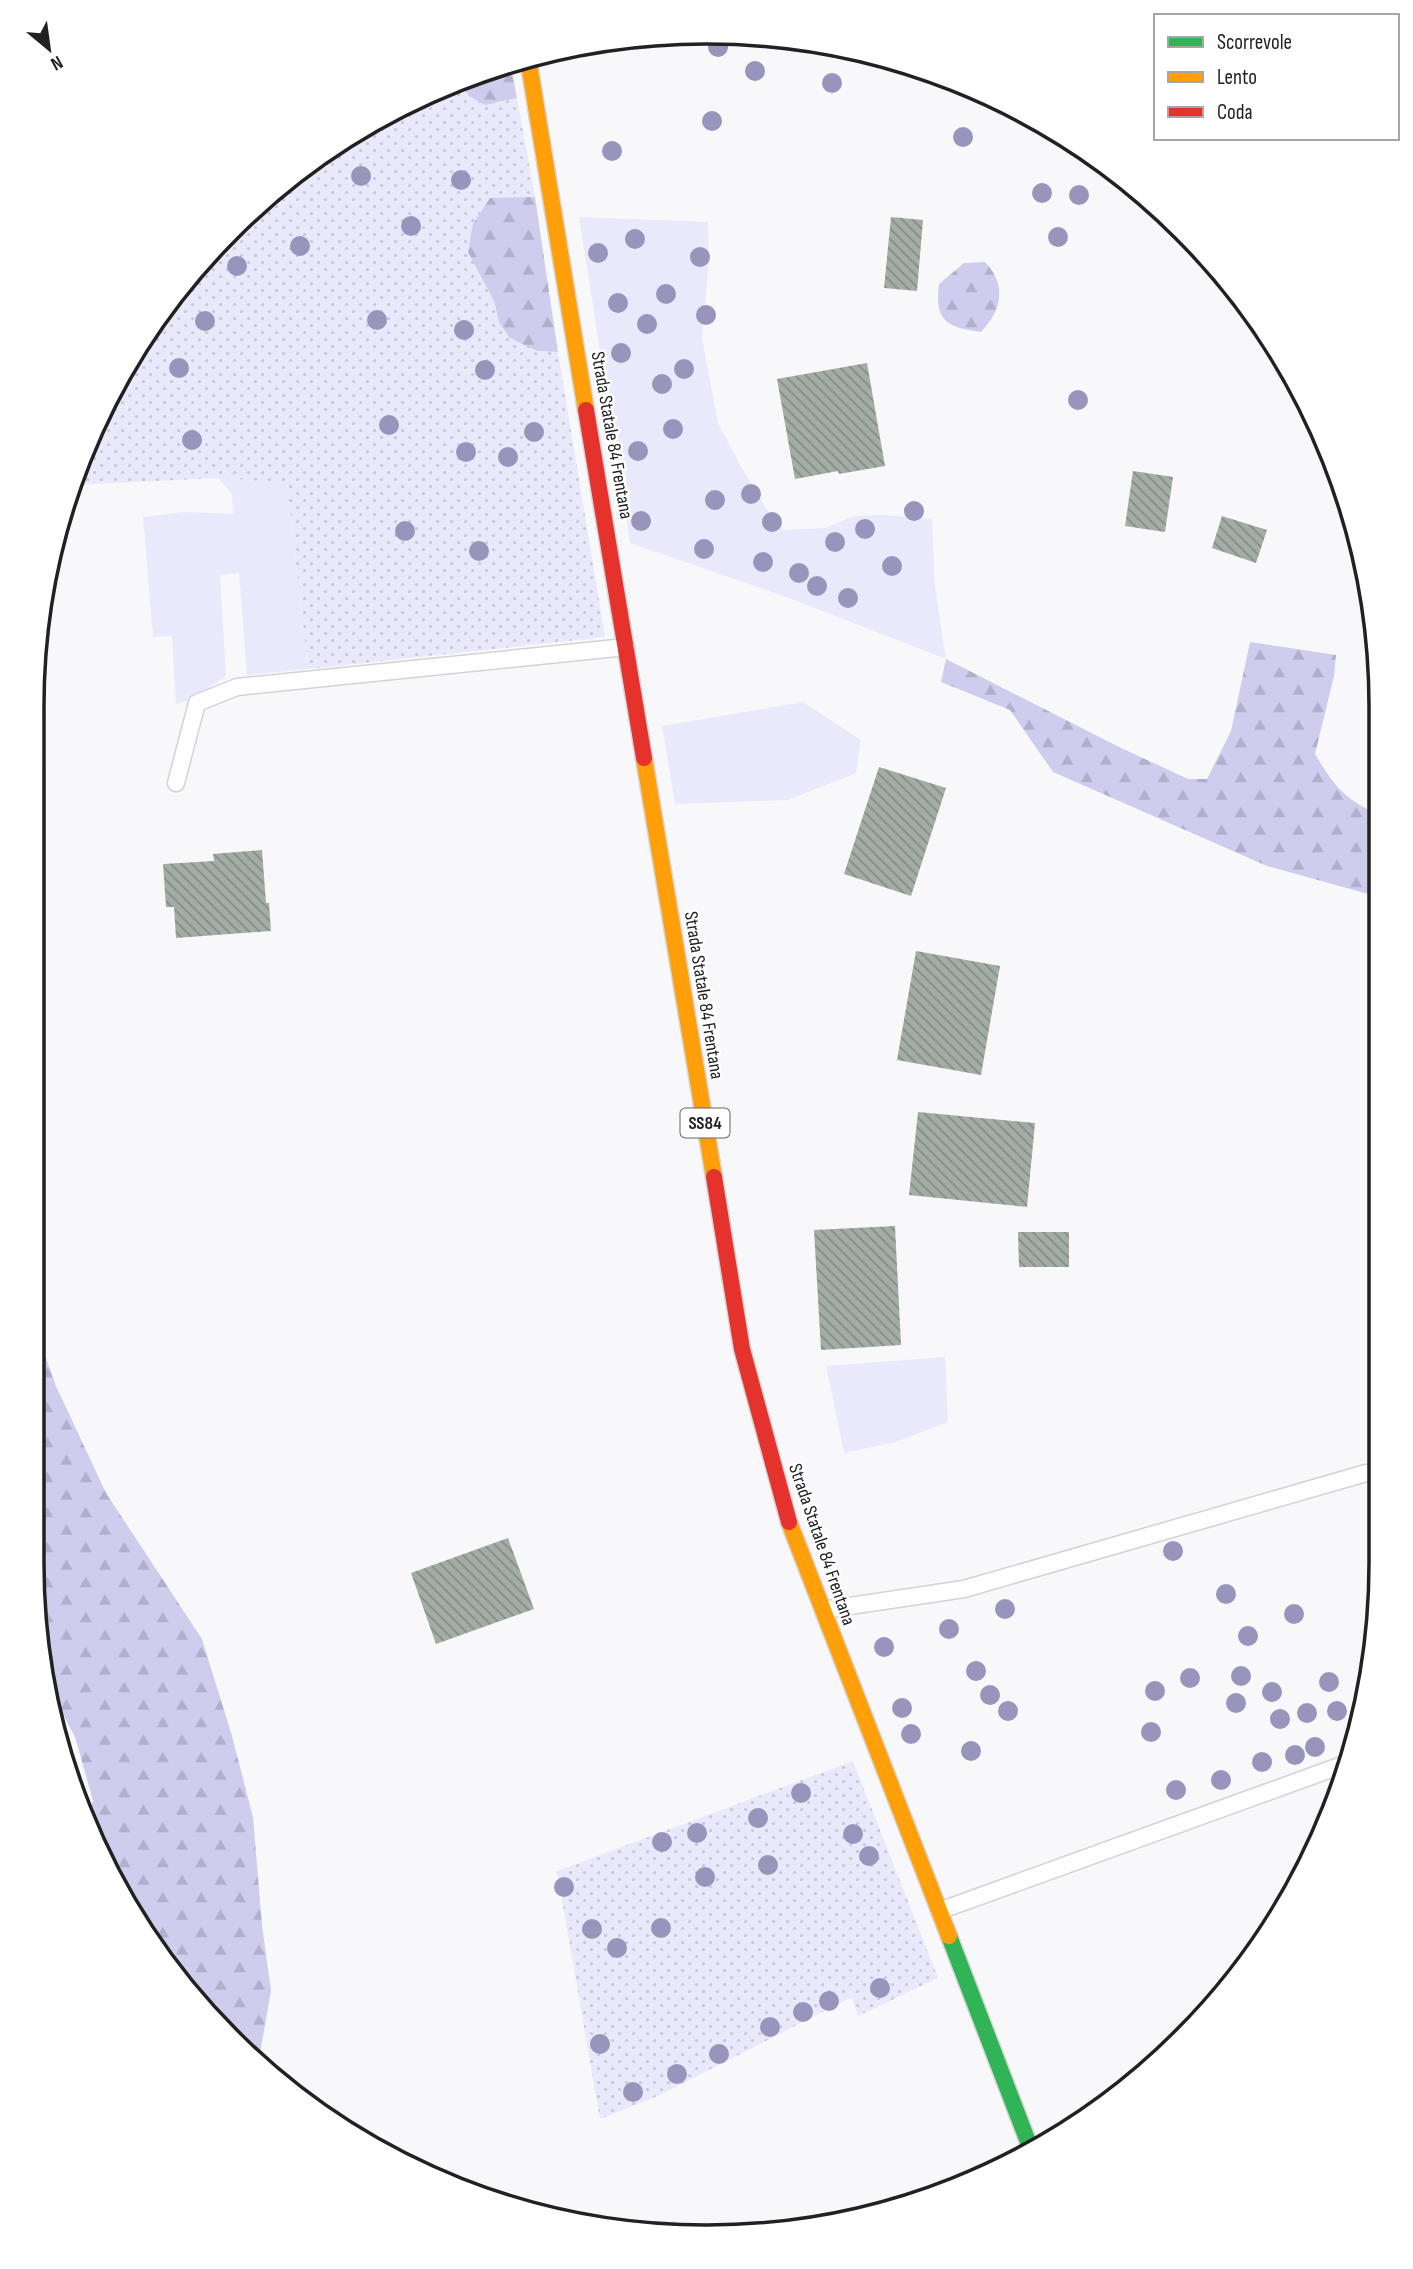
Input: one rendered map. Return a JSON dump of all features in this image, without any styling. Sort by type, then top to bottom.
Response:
[{"type":"main road","name":"Strada Statale 84 Frentana","points":[[530,68],[742,1349],[788,1519],[1028,2142]]},
{"type":"lane","points":[[176,783],[197,703],[237,687],[626,647]]},
{"type":"lane","points":[[822,1610],[964,1589],[1366,1473]]},
{"type":"lane","points":[[939,1912],[1337,1767]]},
{"type":"shaded area","points":[[467,89],[498,103],[517,98],[535,197],[485,284],[494,301],[499,322],[537,351],[558,352],[605,637],[308,669],[287,483],[218,478],[82,485],[112,413],[155,338],[181,303],[238,238],[270,208],[338,155],[413,112]]},
{"type":"shaded area","points":[[579,217],[708,222],[709,259],[702,338],[718,423],[739,463],[767,510],[783,530],[825,528],[854,516],[884,515],[932,519],[935,587],[946,659],[789,598],[630,543]]},
{"type":"shaded area","points":[[218,478],[287,483],[308,669],[247,675],[239,573],[220,575],[226,676],[190,700],[176,704],[172,636],[153,637],[143,517],[185,512],[233,514],[232,494]]},
{"type":"shaded area","points":[[803,702],[861,740],[856,773],[788,800],[675,804],[662,726]]},
{"type":"shaded area","points":[[945,1357],[948,1422],[896,1442],[844,1453],[826,1366]]},
{"type":"shaded area","points":[[853,1761],[938,1978],[858,2016],[852,1997],[658,2096],[600,2119],[557,1871]]},
{"type":"green space","points":[[512,73],[517,98],[485,105],[469,96],[464,90]]},
{"type":"green space","points":[[535,197],[558,352],[537,351],[510,338],[499,322],[494,301],[468,252],[473,224],[490,198]]},
{"type":"green space","points":[[985,262],[999,288],[994,315],[981,332],[952,325],[941,315],[939,284],[964,263]]},
{"type":"green space","points":[[1250,642],[1336,655],[1334,676],[1315,754],[1341,790],[1357,804],[1369,810],[1369,894],[1267,866],[1053,772],[1010,710],[941,682],[946,659],[1188,779],[1207,779],[1231,731]]},
{"type":"green space","points":[[44,1352],[56,1386],[106,1493],[202,1639],[232,1736],[253,1817],[262,1925],[271,1991],[260,2052],[208,1999],[181,1966],[155,1931],[133,1894],[112,1856],[91,1808],[93,1801],[75,1737],[60,1708],[56,1692],[45,1606]]},
{"type":"building","points":[[891,217],[923,220],[917,291],[884,288]]},
{"type":"building","points":[[867,363],[885,466],[795,479],[777,379]]},
{"type":"building","points":[[1133,471],[1173,477],[1165,532],[1125,526]]},
{"type":"building","points":[[1222,516],[1267,530],[1256,563],[1212,548]]},
{"type":"building","points":[[879,767],[946,788],[911,896],[844,874]]},
{"type":"building","points":[[262,850],[271,931],[176,938],[174,907],[166,907],[163,864],[214,861],[213,854]]},
{"type":"building","points":[[916,951],[1000,966],[981,1075],[897,1060]]},
{"type":"building","points":[[918,1112],[1035,1123],[1027,1207],[909,1195]]},
{"type":"building","points":[[895,1226],[901,1345],[821,1350],[814,1230]]},
{"type":"building","points":[[1018,1232],[1069,1232],[1069,1267],[1019,1267]]},
{"type":"building","points":[[508,1538],[534,1609],[436,1644],[411,1573]]},
{"type":"traffic: fast","points":[[949,1936],[1028,2142]]},
{"type":"traffic: slow","points":[[530,68],[586,410]]},
{"type":"traffic: slow","points":[[644,758],[714,1177]]},
{"type":"traffic: slow","points":[[789,1522],[949,1936]]},
{"type":"traffic: jam","points":[[586,410],[644,758]]},
{"type":"traffic: jam","points":[[714,1177],[742,1349],[789,1522]]}]
